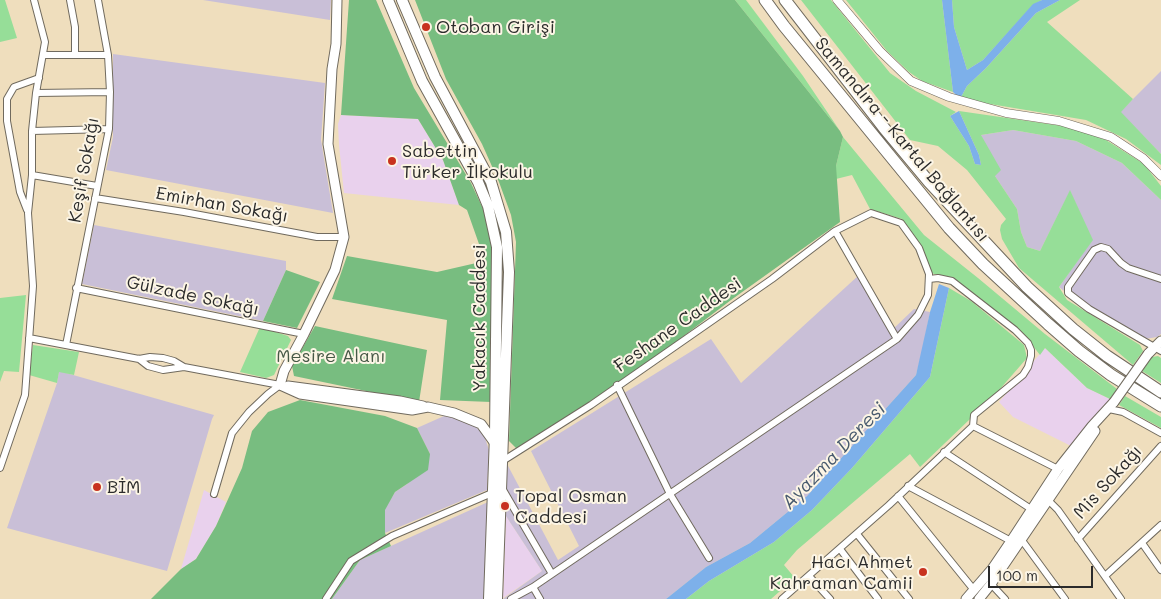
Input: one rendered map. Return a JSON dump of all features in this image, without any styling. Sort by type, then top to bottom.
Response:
[{"type":"highway","name":"Samandıra - Kartal Bağlantısı","points":[[763,0],[949,228],[983,264],[1079,351],[1111,375],[1161,406]]},
{"type":"highway","name":"Samandıra - Kartal Bağlantısı","points":[[785,0],[884,128],[929,182],[1027,288],[1100,350],[1161,392]]},
{"type":"main road","points":[[337,0],[336,44],[332,69],[328,144],[344,237],[335,270],[284,371],[280,385],[301,386],[400,401],[454,412],[481,424],[494,442]]},
{"type":"main road","name":"Yakacık Caddesi","points":[[388,0],[422,81],[478,182],[488,206],[493,229],[498,260],[489,599]]},
{"type":"main road","name":"Yakacık Caddesi","points":[[402,0],[435,77],[491,182],[506,232],[509,272],[497,599]]},
{"type":"main road","points":[[979,599],[1148,354],[1159,346]]},
{"type":"main road","points":[[966,599],[1011,541],[1058,469],[1092,426],[1112,405]]},
{"type":"main road","points":[[1011,541],[1021,539]]},
{"type":"street","points":[[0,468],[25,395],[33,286],[28,213],[32,175],[32,131],[44,42],[38,10],[34,0]]},
{"type":"street","points":[[70,0],[74,27],[75,55]]},
{"type":"street","name":"Keşif Sokağı","points":[[66,345],[109,129],[110,92],[108,56],[98,0]]},
{"type":"street","points":[[837,0],[880,52],[912,81],[949,96],[1006,113],[1059,121],[1111,137],[1143,158],[1161,176]]},
{"type":"street","points":[[43,55],[108,56]]},
{"type":"street","points":[[28,213],[20,192],[7,121],[7,99],[14,87],[39,78]]},
{"type":"street","points":[[36,93],[110,92]]},
{"type":"street","points":[[32,131],[109,129]]},
{"type":"street","points":[[32,175],[97,186]]},
{"type":"street","name":"Emirhan Sokağı","points":[[95,198],[184,212],[317,237],[344,237]]},
{"type":"street","name":"Feshane Caddesi","points":[[501,462],[591,405],[772,279],[835,231],[871,214],[901,223],[919,248],[929,274],[929,279]]},
{"type":"street","points":[[835,231],[897,339]]},
{"type":"street","points":[[1159,346],[1089,309],[1068,293],[1068,287],[1094,250],[1101,247],[1108,249],[1128,268],[1161,280]]},
{"type":"street","points":[[511,599],[533,587],[897,339],[918,314],[928,295],[929,279],[938,278],[952,281],[1016,330],[1028,343],[1031,350],[1030,361],[1023,375],[974,415],[973,426],[857,534],[782,599]]},
{"type":"street","name":"Gülzade Sokağı","points":[[76,288],[304,334]]},
{"type":"street","points":[[29,338],[139,359],[150,357],[163,358],[174,361],[184,367]]},
{"type":"street","points":[[139,359],[148,366],[164,370],[184,367],[280,385]]},
{"type":"street","points":[[214,494],[232,433],[249,412],[280,385]]},
{"type":"street","points":[[618,385],[670,494],[709,558]]},
{"type":"street","points":[[1112,405],[1161,433]]},
{"type":"street","points":[[973,426],[1058,469]]},
{"type":"street","name":"Mis Sokağı","points":[[1078,539],[1161,446]]},
{"type":"street","points":[[944,452],[1031,509]]},
{"type":"street","points":[[500,484],[552,574]]},
{"type":"street","points":[[908,486],[1011,541]]},
{"type":"street","points":[[326,599],[351,561],[392,536],[492,493]]},
{"type":"street","points":[[898,496],[974,590]]},
{"type":"street","points":[[1048,500],[1058,510],[1121,599]]},
{"type":"street","points":[[1105,576],[1161,525]]},
{"type":"street","points":[[857,534],[909,599]]},
{"type":"street","points":[[1021,539],[1065,599]]},
{"type":"street","points":[[1142,543],[1161,570]]},
{"type":"street","points":[[840,549],[878,599]]},
{"type":"street","points":[[810,576],[830,599]]},
{"type":"street","points":[[991,584],[1005,599]]},
{"type":"street","points":[[533,587],[540,599]]},
{"type":"shaded area","points":[[203,0],[331,0],[330,20]]},
{"type":"shaded area","points":[[113,54],[325,83],[321,140],[333,213],[106,170],[113,137]]},
{"type":"shaded area","points":[[1161,71],[1161,154],[1120,112]]},
{"type":"shaded area","name":"Sabettin Türker İlkokulu","points":[[341,115],[418,119],[443,160],[459,205],[344,193],[338,124]]},
{"type":"shaded area","points":[[1013,130],[1076,141],[1122,163],[1161,200],[1161,334],[1157,337],[1145,339],[1090,311],[1059,287],[1092,240],[1070,191],[1040,251],[1027,247],[1021,232],[1017,209],[995,176],[981,135]]},
{"type":"shaded area","points":[[94,225],[286,261],[286,270],[263,321],[82,284]]},
{"type":"shaded area","points":[[859,275],[892,330],[914,309],[930,312],[922,352],[916,375],[807,496],[750,543],[706,567],[666,599],[503,599],[542,571],[506,516],[507,464],[558,560],[579,546],[531,451],[711,339],[741,383]]},
{"type":"shaded area","points":[[1045,348],[1087,388],[1110,399],[1071,446],[1013,417],[999,402]]},
{"type":"shaded area","points":[[59,371],[214,415],[167,571],[7,528],[57,383]]},
{"type":"shaded area","points":[[444,416],[470,421],[484,435],[489,450],[487,490],[385,533],[384,510],[395,492],[407,484],[430,454],[417,428]]},
{"type":"shaded area","points":[[204,490],[226,502],[216,526],[196,559],[181,569]]},
{"type":"shaded area","points":[[488,502],[485,599],[332,599],[360,560]]},
{"type":"shaded area","points":[[506,516],[542,571],[503,598]]},
{"type":"green space","points":[[0,0],[5,0],[17,38],[0,42]]},
{"type":"green space","points":[[349,0],[376,0],[414,88],[471,183],[487,217],[493,250],[491,402],[440,400],[447,320],[332,299],[347,256],[437,272],[485,261],[467,210],[459,205],[443,160],[418,119],[341,115]]},
{"type":"green space","points":[[415,0],[735,0],[843,137],[836,166],[840,222],[731,300],[639,370],[517,449],[509,441],[516,242],[511,215],[482,144],[446,79]]},
{"type":"green space","points":[[735,0],[746,0],[803,76],[840,131]]},
{"type":"green space","points":[[801,0],[831,0],[890,73],[916,91],[956,112],[950,116],[969,146],[975,164],[981,165],[979,155],[959,111],[1076,128],[1106,140],[1144,164],[1161,186],[1161,200],[1122,163],[1076,141],[1013,130],[981,135],[1001,170],[995,176],[1017,209],[1021,232],[1027,247],[1040,251],[1070,190],[1093,240],[1059,287],[1067,300],[1140,345],[1143,351],[1133,365],[1019,268],[1002,239],[1001,225],[1006,219],[967,170],[938,146],[910,140]]},
{"type":"green space","points":[[846,0],[942,0],[953,92],[922,81],[909,72],[887,51]]},
{"type":"green space","points":[[952,0],[1042,0],[1033,5],[983,60],[967,70],[954,27]]},
{"type":"green space","points":[[1060,0],[1080,0],[1047,22],[1133,99],[1121,112],[1161,154],[1161,165],[1126,139],[1086,120],[960,99],[967,86],[1036,13]]},
{"type":"green space","points":[[843,137],[924,235],[1045,334],[1117,389],[1110,399],[1087,388],[1045,348],[1040,355],[1022,332],[955,280],[931,273],[922,249],[902,219],[870,209],[852,175],[836,179],[836,166]]},
{"type":"green space","points":[[286,270],[320,282],[297,328],[263,321]]},
{"type":"green space","points":[[949,288],[971,301],[1024,345],[1027,358],[993,397],[920,467],[910,454],[797,550],[784,565],[795,578],[771,599],[686,599],[709,581],[774,542],[812,510],[852,468],[930,377]]},
{"type":"green space","points":[[26,295],[19,372],[4,371],[0,382],[0,298]]},
{"type":"green space","name":"Mesire Alanı","points":[[315,326],[427,350],[419,402],[294,376],[292,366]]},
{"type":"green space","points":[[260,327],[288,336],[291,340],[274,375],[266,378],[240,372]]},
{"type":"green space","points":[[33,345],[79,352],[74,375],[59,372],[57,383],[29,375]]},
{"type":"green space","points":[[1158,356],[1161,358],[1161,383],[1142,371],[1152,357]]},
{"type":"green space","points":[[1125,396],[1161,417],[1161,428],[1119,405]]},
{"type":"green space","points":[[300,400],[385,416],[417,428],[430,454],[428,470],[395,492],[385,510],[385,533],[391,546],[360,560],[332,599],[151,599],[181,569],[196,559],[216,526],[242,468],[252,431],[268,412]]},
{"type":"water","points":[[942,0],[952,0],[954,27],[967,70],[983,60],[1033,4],[1042,0],[1060,0],[1036,13],[967,86],[960,99],[953,92]]},
{"type":"water","points":[[959,111],[979,155],[981,165],[975,164],[969,146],[950,116]]},
{"type":"water","points":[[939,284],[949,288],[930,377],[852,468],[812,510],[774,542],[709,581],[686,599],[666,599],[706,567],[750,543],[807,496],[916,375],[930,312]]},
{"type":"place","name":"Otoban Girişi","points":[[426,27]]},
{"type":"place","name":"Sabettin Türker İlkokulu","points":[[392,161]]},
{"type":"place","name":"BİM","points":[[97,487]]},
{"type":"place","name":"Topal Osman Caddesi","points":[[505,506]]},
{"type":"place","name":"Hacı Ahmet Kahraman Camii","points":[[923,572]]},
{"type":"water label","name":"Ayazma Deresi","points":[[834,456]]}]
